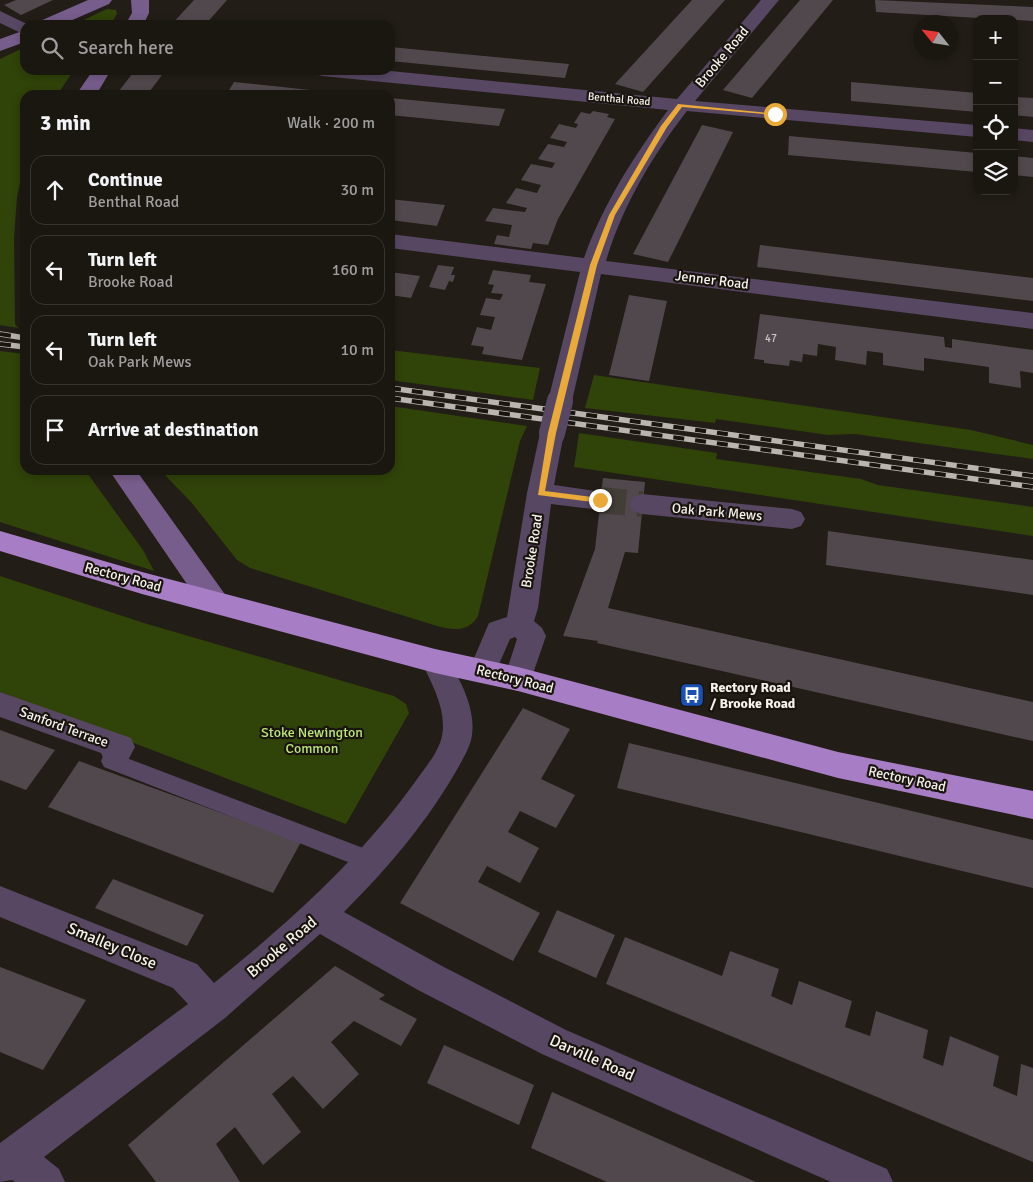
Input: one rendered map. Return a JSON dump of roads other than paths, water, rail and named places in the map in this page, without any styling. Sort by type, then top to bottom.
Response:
[{"type":"highway","name":"Rectory Road","points":[[0,541],[142,583],[435,661],[518,679],[838,765],[1033,805]]},
{"type":"street","points":[[57,20],[103,0]]},
{"type":"street","points":[[137,20],[142,6],[140,0]]},
{"type":"street","name":"Brooke Road","points":[[519,624],[534,546],[540,493],[552,433],[594,265],[612,215],[664,126],[770,0]]},
{"type":"street","points":[[0,16],[20,27]]},
{"type":"street","points":[[0,46],[20,37]]},
{"type":"street","points":[[89,90],[99,75]]},
{"type":"street","name":"Benthal Road","points":[[373,75],[680,105],[973,131]]},
{"type":"street","points":[[1018,134],[1033,136]]},
{"type":"street","name":"Jenner Road","points":[[395,241],[1033,322]]},
{"type":"street","points":[[126,475],[214,601]]},
{"type":"street","points":[[540,493],[600,500]]},
{"type":"street","name":"Oak Park Mews","points":[[642,504],[792,519]]},
{"type":"street","points":[[483,670],[499,631],[519,624],[532,636],[518,679]]},
{"type":"street","name":"Brooke Road","points":[[6,1162],[155,1053],[213,1006],[319,916],[371,861],[420,801],[436,778],[457,737],[450,690],[435,661]]},
{"type":"street","name":"Sanford Terrace","points":[[0,704],[120,747],[116,753]]},
{"type":"street","name":"Smalley Close","points":[[0,901],[185,976],[213,1006]]},
{"type":"street","name":"Darville Road","points":[[319,916],[430,978],[554,1042],[874,1182]]},
{"type":"street","points":[[6,1162],[46,1182]]},
{"type":"lane","points":[[116,753],[111,761],[371,861]]},
{"type":"tunnel","points":[[600,500],[642,504]]},
{"type":"railway","points":[[0,334],[20,337]]},
{"type":"railway","points":[[0,344],[20,346]]},
{"type":"railway","points":[[395,389],[1033,476]]},
{"type":"railway","points":[[395,399],[1033,487]]},
{"type":"place","name":"Rectory Road / Brooke Road","points":[[692,695]]},
{"type":"park label","name":"Stoke Newington Common","points":[[312,740]]}]
